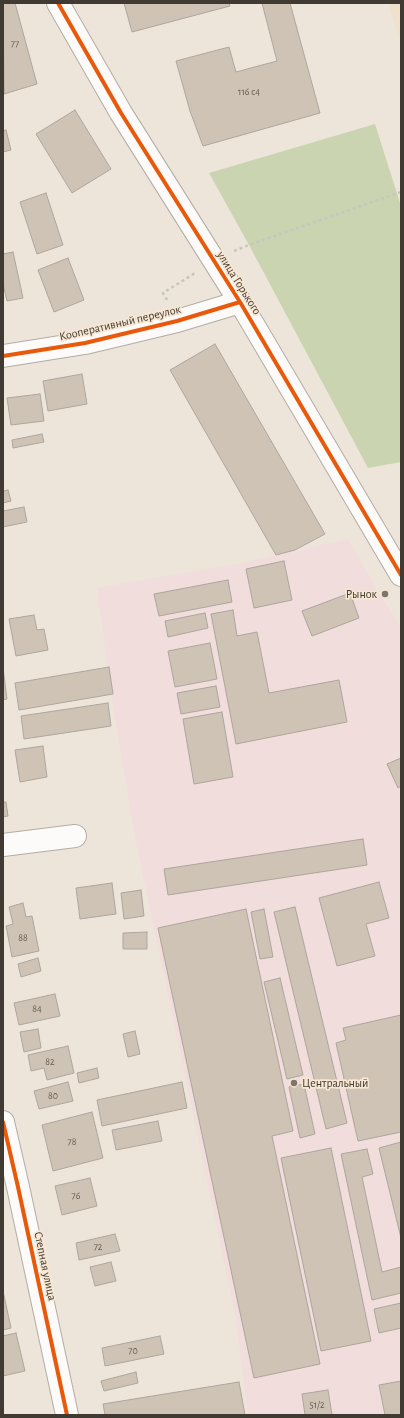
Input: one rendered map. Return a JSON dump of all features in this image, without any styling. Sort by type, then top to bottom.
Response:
[{"type":"street","name":"улица Горького","points":[[58,3],[121,113],[240,302],[401,575]]},
{"type":"street","name":"Кооперативный переулок","points":[[3,356],[85,343],[177,321],[240,302]]},
{"type":"street","points":[[3,845],[75,836]]},
{"type":"street","name":"Степная улица","points":[[3,1122],[67,1415]]},
{"type":"path","points":[[177,321],[163,293],[214,260],[249,245],[401,192]]},
{"type":"shaded area","points":[[388,3],[401,3],[401,46]]},
{"type":"shaded area","name":"Центральный","points":[[348,539],[401,627],[401,1415],[248,1415],[236,1319],[137,847],[114,713],[97,588],[241,563]]},
{"type":"green space","points":[[375,124],[401,206],[401,462],[368,468],[209,173]]},
{"type":"building","points":[[15,3],[37,84],[4,94],[3,4]]},
{"type":"building","points":[[124,3],[229,3],[230,6],[132,32]]},
{"type":"building","points":[[262,3],[290,3],[320,113],[203,146],[190,111],[176,61],[229,47],[236,72],[277,61]]},
{"type":"building","points":[[75,110],[111,169],[72,193],[36,134]]},
{"type":"building","points":[[6,130],[11,150],[3,152],[3,131]]},
{"type":"building","points":[[46,193],[63,245],[37,254],[20,202]]},
{"type":"building","points":[[13,252],[23,298],[7,301],[3,284],[3,254]]},
{"type":"building","points":[[68,258],[84,300],[54,312],[38,270]]},
{"type":"building","points":[[215,344],[325,534],[295,550],[276,555],[170,370]]},
{"type":"building","points":[[82,374],[87,404],[48,411],[43,381]]},
{"type":"building","points":[[40,394],[44,421],[11,425],[7,398]]},
{"type":"building","points":[[42,434],[44,442],[13,448],[12,440]]},
{"type":"building","points":[[8,490],[11,501],[3,503],[3,491]]},
{"type":"building","points":[[24,507],[27,522],[3,527],[3,511]]},
{"type":"building","points":[[284,561],[292,600],[254,608],[246,569]]},
{"type":"building","points":[[228,580],[232,602],[159,616],[154,594]]},
{"type":"building","points":[[350,593],[359,618],[312,636],[302,611]]},
{"type":"building","points":[[233,610],[237,636],[257,632],[269,693],[339,680],[347,722],[236,744],[211,614]]},
{"type":"building","points":[[205,613],[208,628],[168,637],[165,621]]},
{"type":"building","points":[[34,615],[37,630],[44,629],[48,650],[16,656],[9,619]]},
{"type":"building","points":[[210,643],[217,679],[175,687],[168,651]]},
{"type":"building","points":[[109,667],[113,694],[19,710],[15,683]]},
{"type":"building","points":[[3,668],[7,699],[3,700]]},
{"type":"building","points":[[216,686],[220,707],[181,714],[177,693]]},
{"type":"building","points":[[108,703],[111,726],[24,739],[21,716]]},
{"type":"building","points":[[222,712],[233,777],[194,784],[183,719]]},
{"type":"building","points":[[43,746],[47,777],[20,782],[15,750]]},
{"type":"building","points":[[401,758],[401,786],[398,788],[387,764]]},
{"type":"building","points":[[3,802],[6,802],[8,816],[3,817]]},
{"type":"building","points":[[363,839],[367,865],[168,895],[164,869]]},
{"type":"building","points":[[379,882],[389,918],[366,924],[375,956],[337,966],[319,898]]},
{"type":"building","points":[[112,883],[116,914],[80,919],[76,888]]},
{"type":"building","points":[[141,890],[144,916],[124,919],[121,893]]},
{"type":"building","points":[[23,903],[26,917],[32,916],[39,951],[12,957],[6,926],[13,924],[9,907]]},
{"type":"building","points":[[295,907],[347,1123],[326,1129],[274,912]]},
{"type":"building","points":[[246,909],[293,1131],[272,1136],[320,1364],[254,1378],[158,928]]},
{"type":"building","points":[[264,909],[273,957],[260,959],[251,912]]},
{"type":"building","points":[[147,932],[147,949],[123,949],[123,933]]},
{"type":"building","points":[[38,958],[41,971],[21,977],[18,964]]},
{"type":"building","points":[[280,978],[303,1075],[287,1079],[264,982]]},
{"type":"building","points":[[55,994],[60,1016],[19,1025],[14,1003]]},
{"type":"building","points":[[401,1015],[401,1132],[358,1141],[336,1043],[346,1040],[343,1028]]},
{"type":"building","points":[[38,1029],[41,1048],[24,1052],[20,1032]]},
{"type":"building","points":[[135,1031],[140,1054],[128,1057],[123,1034]]},
{"type":"building","points":[[68,1046],[74,1073],[47,1080],[44,1068],[31,1071],[28,1055]]},
{"type":"building","points":[[97,1068],[99,1078],[79,1083],[77,1073]]},
{"type":"building","points":[[68,1082],[73,1101],[39,1109],[34,1091]]},
{"type":"building","points":[[182,1082],[187,1108],[102,1126],[97,1100]]},
{"type":"building","points":[[304,1084],[315,1134],[300,1138],[289,1087]]},
{"type":"building","points":[[92,1112],[103,1158],[53,1171],[42,1125]]},
{"type":"building","points":[[158,1121],[162,1141],[116,1150],[112,1130]]},
{"type":"building","points":[[401,1142],[401,1238],[379,1148]]},
{"type":"building","points":[[331,1148],[371,1341],[321,1351],[281,1158]]},
{"type":"building","points":[[367,1149],[373,1174],[362,1177],[382,1272],[401,1267],[401,1293],[372,1300],[341,1154]]},
{"type":"building","points":[[90,1178],[97,1206],[62,1215],[55,1186]]},
{"type":"building","points":[[115,1234],[120,1251],[79,1260],[76,1243]]},
{"type":"building","points":[[111,1262],[116,1281],[95,1286],[90,1267]]},
{"type":"building","points":[[3,1291],[11,1328],[3,1330]]},
{"type":"building","points":[[401,1303],[401,1328],[379,1333],[374,1309]]},
{"type":"building","points":[[16,1333],[25,1371],[3,1376],[3,1336]]},
{"type":"building","points":[[160,1336],[164,1354],[105,1366],[102,1348]]},
{"type":"building","points":[[136,1372],[138,1383],[104,1391],[101,1381]]},
{"type":"building","points":[[401,1381],[401,1415],[385,1415],[379,1385]]},
{"type":"building","points":[[239,1382],[245,1415],[105,1415],[103,1404]]},
{"type":"building","points":[[328,1390],[332,1415],[305,1415],[302,1394]]},
{"type":"cycle path","points":[[58,3],[121,113],[240,302],[401,575]]},
{"type":"cycle path","points":[[3,356],[85,343],[177,321],[240,302]]},
{"type":"cycle path","points":[[3,1122],[67,1415]]},
{"type":"place","name":"Рынок","points":[[385,594]]},
{"type":"place","name":"Центральный","points":[[294,1083]]}]
